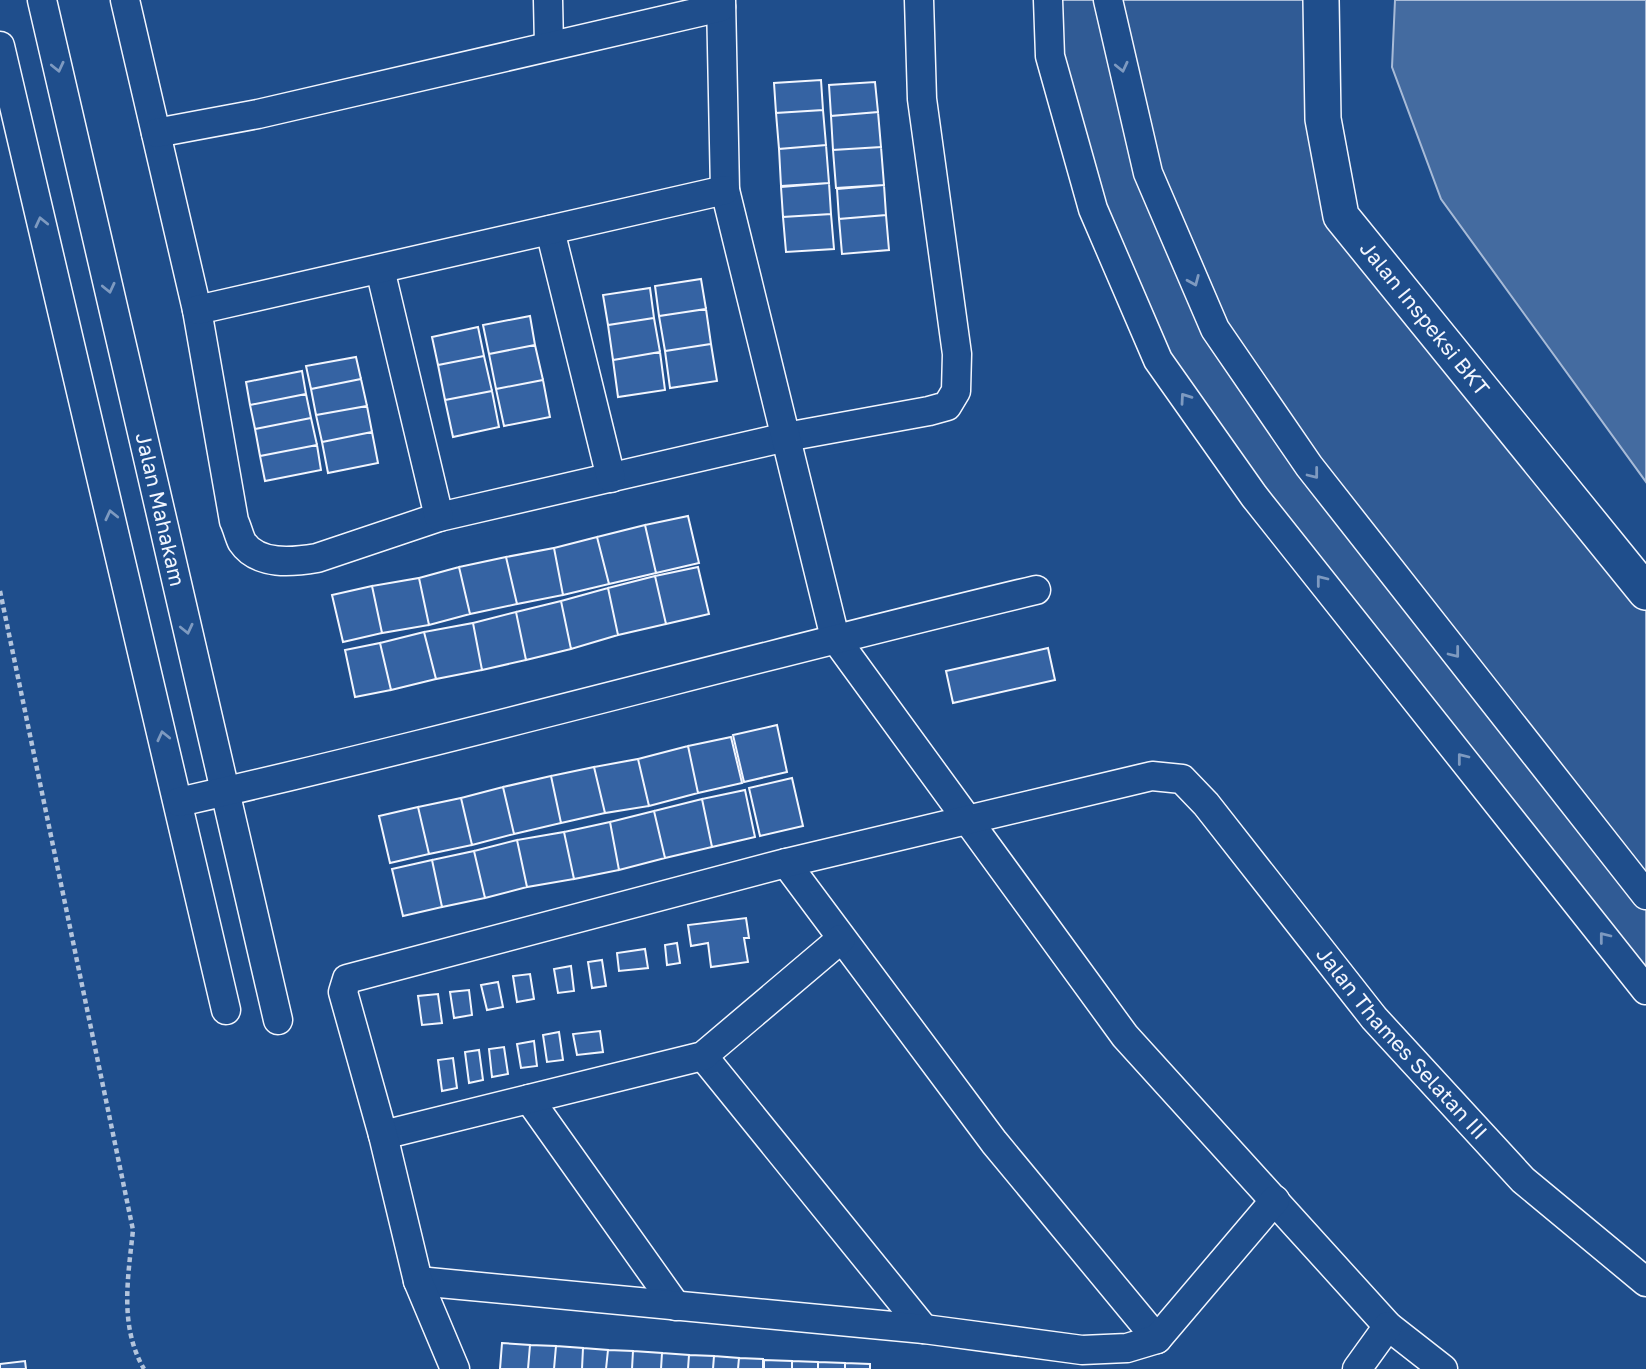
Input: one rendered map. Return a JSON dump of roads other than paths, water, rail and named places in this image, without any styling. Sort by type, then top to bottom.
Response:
[{"type":"street","name":"Jalan Mahakam","points":[[42,0],[278,1020]]},
{"type":"street","points":[[125,0],[197,310],[234,521],[243,543],[264,558],[278,561],[317,558],[439,517],[786,437],[947,406],[956,391],[957,354],[922,99],[919,0]]},
{"type":"street","points":[[548,0],[549,46]]},
{"type":"street","points":[[1048,0],[1050,56],[1093,209],[1158,360],[1254,496],[1646,990]]},
{"type":"street","points":[[1108,0],[1148,173],[1215,329],[1308,466],[1646,895]]},
{"type":"street","name":"Jalan Inspeksi BKT","points":[[1321,0],[1323,119],[1341,216],[1646,592]]},
{"type":"street","points":[[156,133],[258,114],[721,4],[725,190],[835,638],[1125,1036],[1388,1326],[1443,1369]]},
{"type":"street","points":[[0,46],[226,1010]]},
{"type":"street","points":[[197,310],[725,190]]},
{"type":"street","points":[[550,230],[611,478]]},
{"type":"street","points":[[380,268],[439,517]]},
{"type":"street","points":[[179,802],[292,778],[835,638],[1037,590]]},
{"type":"street","name":"Jalan Thames Selatan III","points":[[968,820],[1152,776],[1182,779],[1206,804],[1392,1039],[1523,1180],[1646,1282]]},
{"type":"street","points":[[455,1369],[418,1281],[383,1135],[343,992],[347,979],[786,863],[968,820]]},
{"type":"street","points":[[786,863],[994,1142],[1157,1339]]},
{"type":"street","points":[[383,1135],[703,1056],[841,939]]},
{"type":"street","points":[[703,1056],[924,1329]]},
{"type":"street","points":[[529,1099],[676,1306]]},
{"type":"street","points":[[418,1281],[924,1329],[1082,1350],[1127,1348],[1157,1339],[1275,1200]]},
{"type":"street","points":[[1357,1369],[1388,1326]]}]
